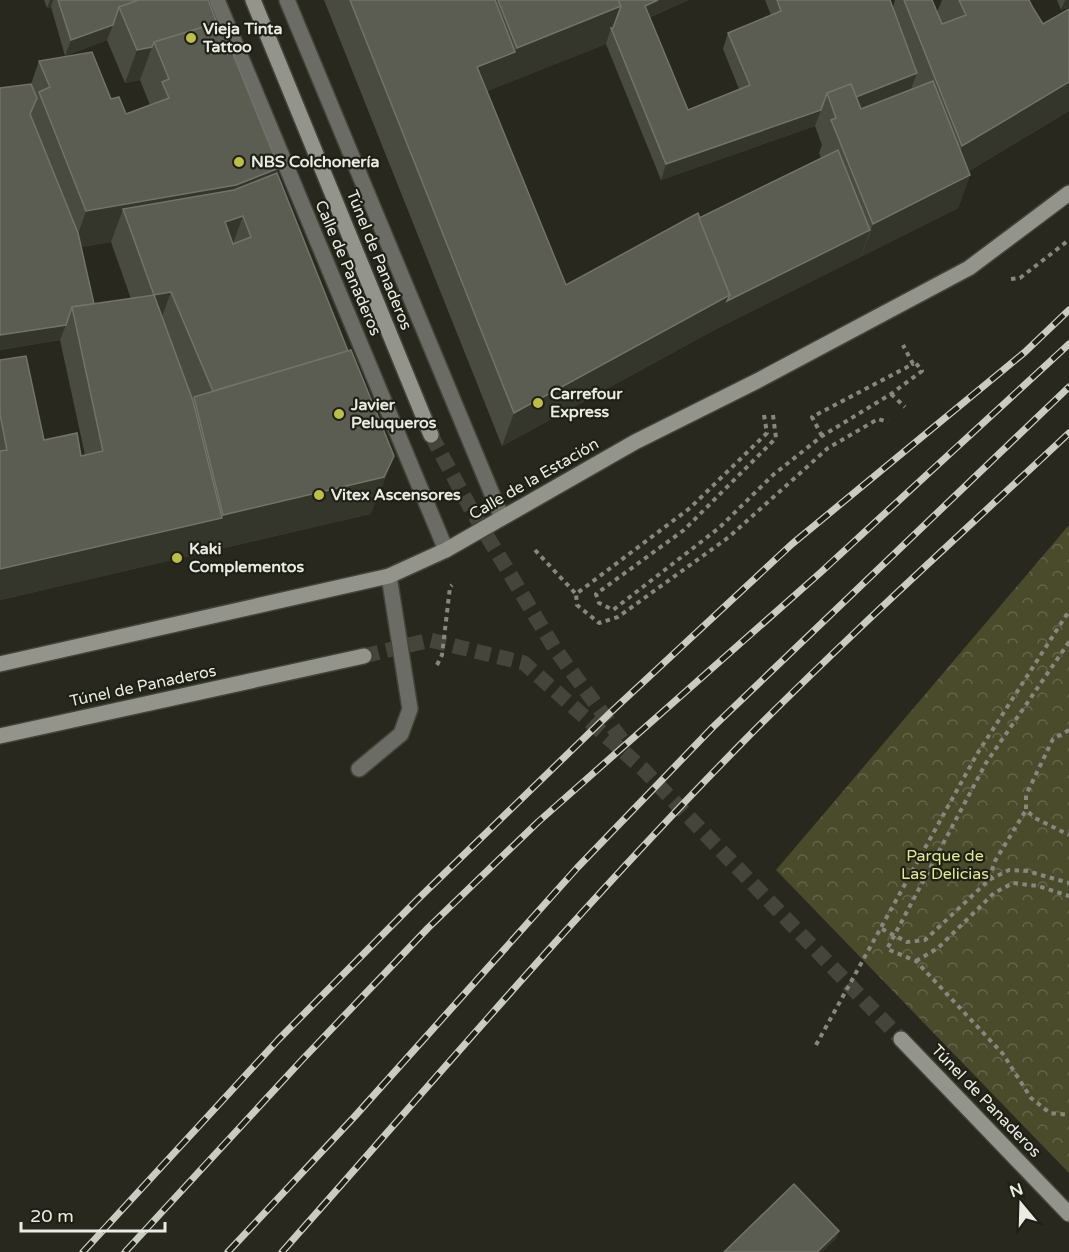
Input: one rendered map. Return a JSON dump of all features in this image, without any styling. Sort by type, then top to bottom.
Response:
[{"type":"street","name":"Calle de Panaderos","points":[[217,0],[446,550]]},
{"type":"street","name":"Túnel de Panaderos","points":[[253,0],[431,435]]},
{"type":"street","points":[[287,0],[502,518]]},
{"type":"street","name":"Calle de la Estación","points":[[0,664],[389,576],[446,550],[635,442],[757,381],[969,268],[1069,193]]},
{"type":"street","points":[[359,768],[401,734],[410,709],[389,576]]},
{"type":"street","name":"Túnel de Panaderos","points":[[0,736],[364,656]]},
{"type":"street","name":"Túnel de Panaderos","points":[[901,1039],[1069,1214]]},
{"type":"path","points":[[1020,278],[1069,240]]},
{"type":"path","points":[[903,345],[913,364]]},
{"type":"path","points":[[773,415],[776,438],[684,530],[596,594],[599,603],[613,610],[719,528],[773,475],[822,436],[891,394],[922,371],[915,362],[812,417],[822,436]]},
{"type":"path","points":[[891,394],[905,407]]},
{"type":"path","points":[[576,594],[690,508],[759,441],[767,433],[763,409]]},
{"type":"path","points":[[535,550],[576,594],[577,605],[599,623],[618,616],[729,537],[828,448],[878,419],[888,422]]},
{"type":"path","points":[[816,1045],[977,754],[1069,612]]},
{"type":"path","points":[[1069,643],[986,764],[887,949],[916,961],[1003,1054],[1030,1098],[1050,1113],[1069,1115]]},
{"type":"path","points":[[988,880],[995,861],[1026,810],[1026,795],[1053,739],[1069,730]]},
{"type":"path","points":[[1026,810],[1035,818],[1069,836]]},
{"type":"path","points":[[882,928],[907,942],[925,940],[988,880],[1009,870],[1028,871],[1069,883]]},
{"type":"path","points":[[916,961],[938,948],[994,893],[1013,883],[1038,886],[1069,896]]},
{"type":"green space","name":"Parque de Las Delicias","points":[[1069,525],[1069,1173],[776,870]]},
{"type":"building","points":[[58,0],[137,1],[119,7],[113,25],[71,40]]},
{"type":"building","points":[[139,0],[208,0],[217,23],[154,42],[152,47],[137,50],[119,7]]},
{"type":"building","points":[[350,0],[495,0],[515,52],[477,67],[566,285],[698,213],[730,295],[514,413]]},
{"type":"building","points":[[498,0],[618,0],[621,6],[517,48]]},
{"type":"building","points":[[618,0],[658,0],[645,6],[688,110],[750,85],[728,33],[781,11],[777,0],[890,0],[917,73],[856,97],[851,84],[827,93],[821,110],[666,164],[611,28],[613,28],[621,6]]},
{"type":"building","points":[[904,0],[932,0],[942,24],[966,15],[959,0],[1029,0],[1043,24],[1069,9],[1069,82],[962,146]]},
{"type":"building","points":[[220,22],[279,168],[236,185],[86,211],[39,92],[50,87],[39,61],[92,52],[111,99],[119,97],[126,114],[169,98],[162,82],[169,79],[154,42]]},
{"type":"building","points":[[933,81],[970,175],[873,224],[831,120],[836,118],[827,93],[851,84],[861,109]]},
{"type":"building","points":[[31,84],[37,98],[30,114],[78,233],[94,304],[72,307],[66,325],[0,335],[0,88]]},
{"type":"building","points":[[838,150],[870,230],[727,301],[730,295],[699,218]]},
{"type":"building","points":[[277,173],[348,351],[213,391],[171,292],[154,295],[123,209],[234,190]],"holes":[[[243,216],[251,237],[233,244],[225,222]]]},
{"type":"building","points":[[154,295],[193,401],[222,518],[0,569],[0,451],[7,450],[0,414],[0,360],[26,356],[44,440],[77,433],[81,456],[103,451],[72,307]]},
{"type":"building","points":[[351,350],[394,456],[384,477],[223,515],[194,397]]},
{"type":"building","points":[[794,1184],[839,1231],[817,1252],[724,1252]]},
{"type":"tunnel","points":[[431,435],[472,511],[555,649],[625,744]]},
{"type":"tunnel","points":[[364,656],[430,640],[524,663],[643,769],[901,1039]]},
{"type":"railway","points":[[83,1252],[278,1040],[417,900],[611,712],[792,544],[1025,352],[1069,310]]},
{"type":"railway","points":[[125,1252],[301,1061],[428,928],[538,822],[820,573],[1069,344]]},
{"type":"railway","points":[[228,1252],[356,1115],[577,868],[713,727],[1069,387]]},
{"type":"railway","points":[[282,1252],[506,997],[678,809],[818,667],[1069,433]]},
{"type":"place","name":"Vieja Tinta Tattoo","points":[[191,38]]},
{"type":"place","name":"NBS Colchonería","points":[[239,162]]},
{"type":"place","name":"Carrefour Express","points":[[538,403]]},
{"type":"place","name":"Javier Peluqueros","points":[[339,414]]},
{"type":"place","name":"Vitex Ascensores","points":[[319,495]]},
{"type":"place","name":"Kaki Complementos","points":[[177,558]]}]
